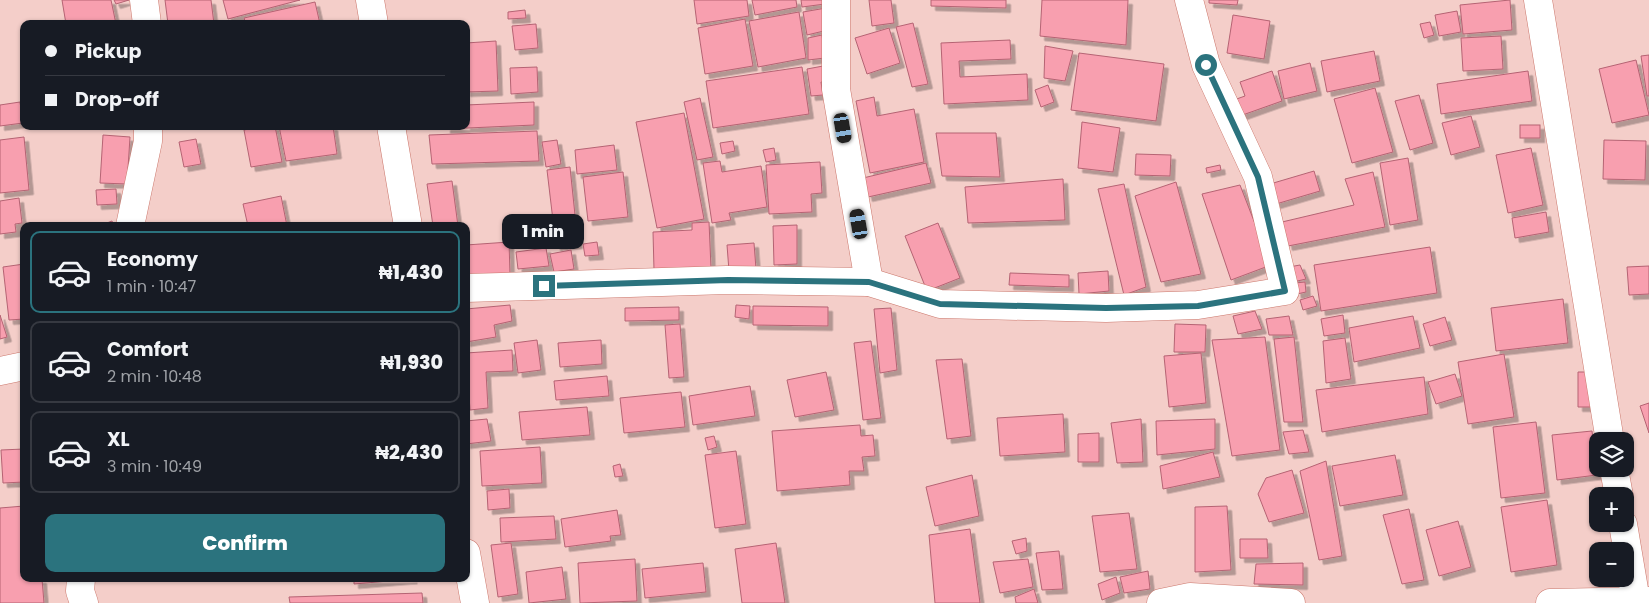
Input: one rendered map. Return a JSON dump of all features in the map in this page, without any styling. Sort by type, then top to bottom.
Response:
[{"type":"street","points":[[144,0],[146,20]]},
{"type":"street","points":[[370,0],[373,20]]},
{"type":"street","points":[[836,0],[836,89],[869,282]]},
{"type":"street","points":[[470,288],[728,280],[869,282],[940,304],[1106,308],[1198,306],[1285,291],[1258,177],[1206,65],[1189,0]]},
{"type":"street","points":[[1538,0],[1609,432]]},
{"type":"street","points":[[131,222],[148,141],[148,130]]},
{"type":"street","points":[[392,130],[407,222]]},
{"type":"street","points":[[0,371],[20,367]]},
{"type":"street","points":[[1550,603],[1642,601],[1625,532]]},
{"type":"street","points":[[470,575],[475,603]]},
{"type":"street","points":[[81,582],[80,590],[84,603]]},
{"type":"street","points":[[1161,603],[1190,597],[1291,603]]},
{"type":"building","points":[[62,0],[111,0],[115,20],[65,20]]},
{"type":"building","points":[[114,0],[129,0],[116,4]]},
{"type":"building","points":[[165,0],[211,0],[214,20],[168,20]]},
{"type":"building","points":[[223,0],[300,0],[228,19]]},
{"type":"building","points":[[694,0],[747,0],[749,16],[697,24]]},
{"type":"building","points":[[752,0],[796,0],[797,7],[755,15]]},
{"type":"building","points":[[801,0],[824,0],[825,4],[802,7]]},
{"type":"building","points":[[869,0],[891,0],[894,23],[872,26]]},
{"type":"building","points":[[931,0],[1006,0],[1006,8],[931,6]]},
{"type":"building","points":[[1042,0],[1128,0],[1126,45],[1040,36]]},
{"type":"building","points":[[1209,0],[1238,0],[1237,5],[1209,3]]},
{"type":"building","points":[[1510,0],[1512,30],[1463,34],[1460,5]]},
{"type":"building","points":[[315,2],[319,20],[245,20],[244,18]]},
{"type":"building","points":[[826,8],[828,30],[807,35],[803,12]]},
{"type":"building","points":[[525,10],[526,18],[508,19],[508,12]]},
{"type":"building","points":[[1457,11],[1461,32],[1439,36],[1435,15]]},
{"type":"building","points":[[799,12],[806,58],[758,67],[749,21]]},
{"type":"building","points":[[1233,15],[1270,21],[1264,59],[1227,53]]},
{"type":"building","points":[[745,19],[753,66],[705,74],[698,28]]},
{"type":"building","points":[[1430,22],[1434,35],[1424,38],[1420,24]]},
{"type":"building","points":[[913,23],[928,84],[912,87],[896,27]]},
{"type":"building","points":[[536,24],[538,48],[515,50],[512,26]]},
{"type":"building","points":[[889,28],[900,63],[867,74],[855,38]]},
{"type":"building","points":[[822,35],[825,58],[808,60],[808,38]]},
{"type":"building","points":[[1501,36],[1503,69],[1463,71],[1461,38]]},
{"type":"building","points":[[1010,40],[1011,59],[959,61],[960,77],[1027,74],[1028,100],[944,104],[941,43]]},
{"type":"building","points":[[496,41],[498,91],[470,92],[470,43]]},
{"type":"building","points":[[1045,46],[1073,51],[1065,81],[1044,78]]},
{"type":"building","points":[[1374,51],[1380,81],[1327,92],[1321,61]]},
{"type":"building","points":[[1079,53],[1164,64],[1156,121],[1071,110]]},
{"type":"building","points":[[1649,55],[1649,96],[1647,96],[1641,56]]},
{"type":"building","points":[[1636,60],[1649,115],[1612,123],[1599,69]]},
{"type":"building","points":[[1310,63],[1317,91],[1284,99],[1278,71]]},
{"type":"building","points":[[823,66],[825,82],[821,82],[823,95],[811,96],[807,69]]},
{"type":"building","points":[[537,67],[538,92],[511,94],[510,68]]},
{"type":"building","points":[[802,67],[809,114],[713,128],[706,81]]},
{"type":"building","points":[[1272,71],[1282,101],[1237,117],[1231,101],[1245,96],[1240,82]]},
{"type":"building","points":[[1528,71],[1532,101],[1441,114],[1437,84]]},
{"type":"building","points":[[1048,85],[1054,102],[1041,107],[1035,90]]},
{"type":"building","points":[[1375,88],[1393,152],[1352,163],[1334,99]]},
{"type":"building","points":[[1419,95],[1433,143],[1410,150],[1395,101]]},
{"type":"building","points":[[874,97],[877,116],[914,109],[924,162],[870,173],[856,101]]},
{"type":"building","points":[[700,98],[713,157],[697,160],[684,102]]},
{"type":"building","points":[[20,102],[20,123],[0,126],[0,105]]},
{"type":"building","points":[[534,102],[534,125],[470,128],[470,105]]},
{"type":"building","points":[[684,113],[704,219],[657,228],[636,122]]},
{"type":"building","points":[[1471,116],[1480,147],[1451,155],[1442,123]]},
{"type":"building","points":[[1082,122],[1120,128],[1113,172],[1078,168]]},
{"type":"building","points":[[1520,125],[1540,125],[1540,138],[1520,138]]},
{"type":"building","points":[[244,130],[276,130],[282,162],[251,167]]},
{"type":"building","points":[[280,130],[334,130],[337,154],[286,161]]},
{"type":"building","points":[[537,131],[539,161],[432,164],[429,135]]},
{"type":"building","points":[[936,133],[996,133],[1000,177],[942,176]]},
{"type":"building","points":[[103,135],[130,137],[127,184],[100,183]]},
{"type":"building","points":[[24,137],[29,190],[0,193],[0,140]]},
{"type":"building","points":[[196,139],[201,164],[184,167],[179,142]]},
{"type":"building","points":[[557,140],[561,164],[546,167],[542,142]]},
{"type":"building","points":[[1604,140],[1646,141],[1645,180],[1603,179]]},
{"type":"building","points":[[733,141],[735,151],[722,154],[720,143]]},
{"type":"building","points":[[614,145],[617,170],[577,174],[575,150]]},
{"type":"building","points":[[774,148],[776,160],[766,162],[763,150]]},
{"type":"building","points":[[1531,148],[1543,205],[1508,213],[1496,155]]},
{"type":"building","points":[[1136,154],[1171,155],[1170,176],[1135,175]]},
{"type":"building","points":[[1408,158],[1418,220],[1390,225],[1380,163]]},
{"type":"building","points":[[720,161],[722,172],[761,166],[767,207],[729,213],[731,220],[712,223],[703,163]]},
{"type":"building","points":[[820,162],[822,193],[811,194],[812,212],[769,214],[766,165]]},
{"type":"building","points":[[926,163],[931,183],[868,197],[863,178]]},
{"type":"building","points":[[1220,165],[1221,170],[1207,173],[1206,168]]},
{"type":"building","points":[[570,167],[578,244],[556,246],[547,170]]},
{"type":"building","points":[[1314,171],[1320,191],[1276,204],[1270,184]]},
{"type":"building","points":[[623,172],[628,217],[588,221],[583,177]]},
{"type":"building","points":[[1373,172],[1385,227],[1288,246],[1282,222],[1354,205],[1345,179]]},
{"type":"building","points":[[1063,179],[1065,220],[968,223],[965,187]]},
{"type":"building","points":[[452,181],[457,222],[432,222],[427,184]]},
{"type":"building","points":[[1176,182],[1201,274],[1161,282],[1135,196]]},
{"type":"building","points":[[1124,184],[1146,287],[1124,295],[1098,189]]},
{"type":"building","points":[[1240,185],[1271,265],[1231,280],[1202,194]]},
{"type":"building","points":[[116,189],[117,204],[97,205],[96,190]]},
{"type":"building","points":[[281,196],[286,222],[247,222],[243,204]]},
{"type":"building","points":[[19,198],[22,222],[15,224],[16,232],[0,234],[0,201]]},
{"type":"building","points":[[1546,212],[1549,232],[1515,238],[1512,218]]},
{"type":"building","points":[[709,222],[711,268],[654,270],[653,232],[692,230],[692,223]]},
{"type":"building","points":[[938,223],[960,278],[927,291],[905,236]]},
{"type":"building","points":[[797,225],[797,264],[774,265],[773,226]]},
{"type":"building","points":[[509,242],[510,274],[470,277],[470,245]]},
{"type":"building","points":[[597,242],[599,255],[585,256],[583,244]]},
{"type":"building","points":[[754,243],[756,269],[729,271],[727,245]]},
{"type":"building","points":[[1430,247],[1437,293],[1321,311],[1314,265]]},
{"type":"building","points":[[546,248],[549,266],[518,269],[516,252]]},
{"type":"building","points":[[571,250],[574,269],[554,272],[550,254]]},
{"type":"building","points":[[20,265],[20,319],[9,320],[3,267]]},
{"type":"building","points":[[1300,265],[1306,279],[1293,282],[1289,267]]},
{"type":"building","points":[[1649,266],[1649,294],[1629,295],[1627,267]]},
{"type":"building","points":[[1108,271],[1109,291],[1079,294],[1078,273]]},
{"type":"building","points":[[1010,273],[1069,275],[1069,287],[1009,285]]},
{"type":"building","points":[[1305,282],[1306,292],[1297,294],[1295,283]]},
{"type":"building","points":[[1313,296],[1317,306],[1303,310],[1300,300]]},
{"type":"building","points":[[1563,299],[1568,343],[1496,351],[1491,308]]},
{"type":"building","points":[[510,305],[512,321],[494,325],[496,337],[470,341],[470,309]]},
{"type":"building","points":[[736,305],[750,306],[749,319],[735,317]]},
{"type":"building","points":[[753,306],[828,307],[828,326],[753,325]]},
{"type":"building","points":[[679,307],[679,320],[625,321],[625,308]]},
{"type":"building","points":[[891,308],[897,370],[880,373],[874,309]]},
{"type":"building","points":[[1255,311],[1262,329],[1238,334],[1233,316]]},
{"type":"building","points":[[0,315],[7,337],[0,339]]},
{"type":"building","points":[[1343,315],[1345,333],[1324,336],[1321,319]]},
{"type":"building","points":[[1289,316],[1293,335],[1269,335],[1266,319]]},
{"type":"building","points":[[1413,316],[1420,348],[1354,362],[1349,328]]},
{"type":"building","points":[[1445,317],[1452,340],[1430,346],[1423,324]]},
{"type":"building","points":[[680,324],[684,377],[669,378],[665,325]]},
{"type":"building","points":[[1175,324],[1206,325],[1205,352],[1174,352]]},
{"type":"building","points":[[1265,337],[1280,450],[1232,456],[1212,340]]},
{"type":"building","points":[[1294,337],[1303,422],[1284,422],[1274,339]]},
{"type":"building","points":[[1345,338],[1351,379],[1326,383],[1323,341]]},
{"type":"building","points":[[537,340],[541,370],[518,373],[514,343]]},
{"type":"building","points":[[601,340],[602,364],[560,367],[558,343]]},
{"type":"building","points":[[871,341],[881,418],[863,420],[854,343]]},
{"type":"building","points":[[512,350],[513,371],[486,372],[488,408],[470,410],[470,353]]},
{"type":"building","points":[[1201,353],[1206,403],[1169,407],[1164,356]]},
{"type":"building","points":[[1504,354],[1514,417],[1468,424],[1458,362]]},
{"type":"building","points":[[962,359],[971,436],[947,439],[936,360]]},
{"type":"building","points":[[826,372],[834,410],[795,417],[787,380]]},
{"type":"building","points":[[1578,372],[1595,372],[1596,407],[1578,407]]},
{"type":"building","points":[[1455,374],[1462,396],[1436,404],[1428,382]]},
{"type":"building","points":[[607,376],[609,396],[556,400],[554,381]]},
{"type":"building","points":[[1424,377],[1428,414],[1322,432],[1316,390]]},
{"type":"building","points":[[750,386],[755,416],[693,425],[689,396]]},
{"type":"building","points":[[681,392],[685,427],[624,433],[620,398]]},
{"type":"building","points":[[1649,403],[1649,433],[1640,406]]},
{"type":"building","points":[[587,407],[590,435],[522,440],[519,412]]},
{"type":"building","points":[[1063,414],[1065,452],[1000,456],[997,418]]},
{"type":"building","points":[[487,419],[491,441],[470,444],[470,421]]},
{"type":"building","points":[[1141,419],[1143,462],[1117,463],[1111,423]]},
{"type":"building","points":[[1215,419],[1215,449],[1157,455],[1156,421]]},
{"type":"building","points":[[1536,422],[1545,493],[1501,498],[1493,427]]},
{"type":"building","points":[[860,425],[861,436],[873,435],[875,456],[862,457],[864,471],[849,471],[850,485],[777,491],[772,431]]},
{"type":"building","points":[[1303,430],[1309,452],[1289,454],[1283,432]]},
{"type":"building","points":[[1592,431],[1589,432],[1589,476],[1557,480],[1552,435]]},
{"type":"building","points":[[1099,433],[1099,462],[1078,462],[1078,434]]},
{"type":"building","points":[[714,436],[717,447],[708,450],[705,438]]},
{"type":"building","points":[[540,447],[542,483],[482,486],[480,451]]},
{"type":"building","points":[[20,449],[20,482],[3,483],[1,450]]},
{"type":"building","points":[[736,451],[746,524],[715,528],[705,455]]},
{"type":"building","points":[[1213,452],[1220,477],[1163,489],[1160,466]]},
{"type":"building","points":[[1395,455],[1403,495],[1340,506],[1332,466]]},
{"type":"building","points":[[1326,461],[1342,556],[1319,560],[1300,471]]},
{"type":"building","points":[[620,464],[623,476],[615,477],[613,466]]},
{"type":"building","points":[[1292,470],[1304,513],[1269,522],[1258,494],[1266,478]]},
{"type":"building","points":[[972,475],[979,516],[935,526],[926,487]]},
{"type":"building","points":[[509,489],[510,508],[488,510],[487,491]]},
{"type":"building","points":[[1547,500],[1557,565],[1511,572],[1501,507]]},
{"type":"building","points":[[20,506],[20,582],[42,582],[44,603],[0,603],[0,508]]},
{"type":"building","points":[[1227,506],[1231,570],[1195,572],[1195,507]]},
{"type":"building","points":[[1409,509],[1424,580],[1402,584],[1383,515]]},
{"type":"building","points":[[617,510],[621,535],[610,536],[611,541],[565,547],[561,519]]},
{"type":"building","points":[[1129,513],[1137,569],[1100,572],[1092,516]]},
{"type":"building","points":[[554,516],[556,539],[501,542],[500,518]]},
{"type":"building","points":[[1458,521],[1471,567],[1439,576],[1426,530]]},
{"type":"building","points":[[970,529],[980,603],[935,603],[929,535]]},
{"type":"building","points":[[1026,538],[1027,551],[1016,554],[1012,541]]},
{"type":"building","points":[[1240,539],[1267,539],[1268,558],[1240,558]]},
{"type":"building","points":[[511,543],[518,594],[498,597],[491,545]]},
{"type":"building","points":[[776,543],[785,603],[742,603],[735,549]]},
{"type":"building","points":[[1059,551],[1063,589],[1042,590],[1036,553]]},
{"type":"building","points":[[635,559],[637,601],[580,603],[578,563]]},
{"type":"building","points":[[1028,559],[1033,587],[1000,593],[993,562]]},
{"type":"building","points":[[703,563],[706,592],[645,598],[642,569]]},
{"type":"building","points":[[1303,563],[1303,585],[1254,584],[1256,564]]},
{"type":"building","points":[[562,567],[566,599],[529,603],[526,572]]},
{"type":"building","points":[[1148,571],[1150,589],[1124,593],[1120,577]]},
{"type":"building","points":[[1116,577],[1120,593],[1102,600],[1098,584]]},
{"type":"building","points":[[354,582],[378,582],[354,584]]},
{"type":"building","points":[[1034,589],[1038,603],[1016,603],[1015,597]]},
{"type":"building","points":[[422,593],[423,603],[290,603],[289,597]]},
{"type":"route","points":[[544,286],[728,280],[869,282],[940,304],[1106,308],[1198,306],[1285,291],[1258,177],[1206,65]]}]
